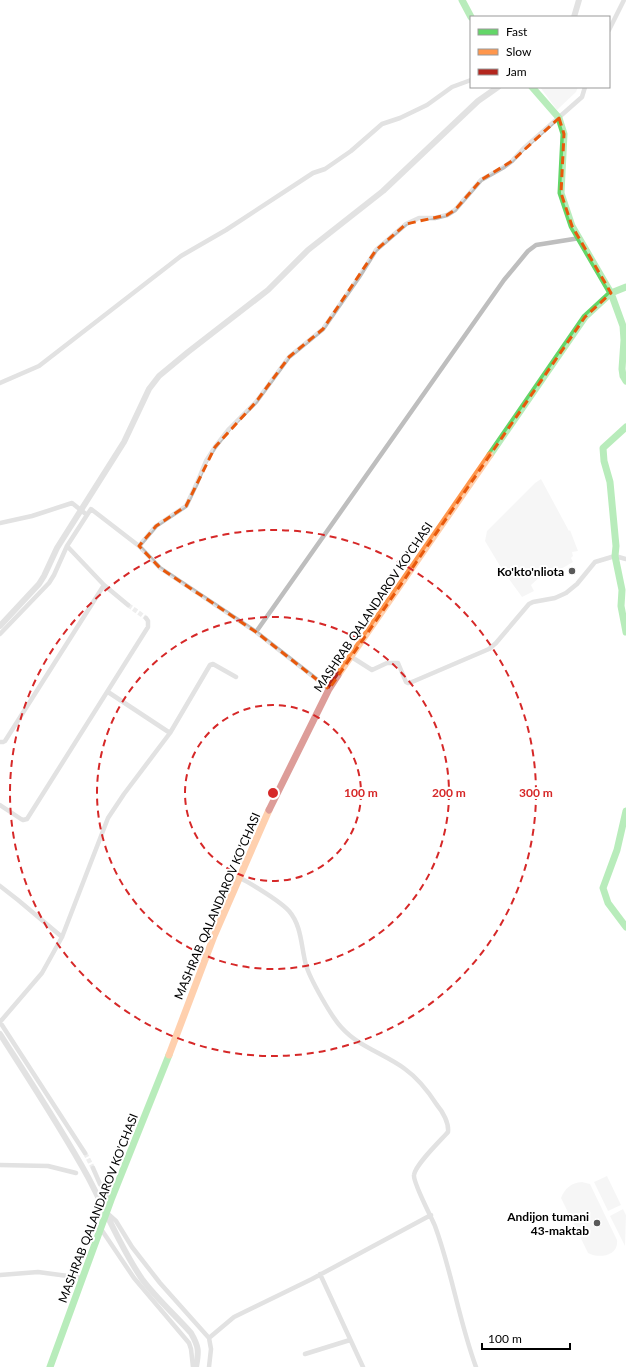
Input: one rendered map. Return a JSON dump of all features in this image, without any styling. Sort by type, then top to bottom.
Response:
[{"type":"main road","points":[[462,0],[470,16]]},
{"type":"main road","points":[[533,88],[559,118],[564,134],[562,193],[572,226],[611,293],[623,326],[624,340],[622,370],[626,381]]},
{"type":"main road","points":[[611,293],[626,288]]},
{"type":"main road","name":"MASHRAB QALANDAROV KO'CHASI","points":[[50,1367],[111,1202],[164,1069],[214,936],[277,794],[329,689],[350,656],[585,317],[611,293]]},
{"type":"main road","points":[[626,427],[603,448],[604,461],[610,482],[615,526],[616,546],[614,556],[618,566],[622,590],[621,606],[626,632]]},
{"type":"main road","points":[[626,811],[617,850],[603,888],[603,893],[626,927]]},
{"type":"street","points":[[610,28],[624,0]]},
{"type":"street","points":[[0,383],[39,366],[181,256],[226,230],[313,173],[325,169],[351,151],[382,124],[400,118],[427,105],[452,87],[470,80]]},
{"type":"street","points":[[139,546],[156,526],[186,506],[206,461],[215,447],[229,429],[256,402],[289,357],[323,329],[376,250],[406,224],[419,218],[435,218],[447,215],[455,210],[481,180],[512,161],[523,149],[582,97],[585,88]]},
{"type":"street","points":[[256,632],[504,280],[532,247],[536,245],[580,238]]},
{"type":"street","points":[[0,523],[32,516],[72,503],[86,514]]},
{"type":"street","points":[[0,634],[49,583],[67,546],[86,514],[91,510],[139,546],[160,568],[256,632],[329,689]]},
{"type":"street","points":[[67,546],[104,585],[128,605]]},
{"type":"street","points":[[350,656],[372,670],[386,663],[398,663],[406,682],[412,682],[489,649],[496,643],[529,604],[555,598],[566,593],[578,584],[595,562],[614,556],[626,559]]},
{"type":"street","points":[[0,742],[5,741],[104,585]]},
{"type":"street","points":[[0,805],[21,820],[27,819],[148,627],[149,624],[146,618]]},
{"type":"street","points":[[85,1153],[0,1022],[42,973],[62,937],[108,818],[170,732],[210,665],[213,664],[236,677]]},
{"type":"street","points":[[108,692],[170,732]]},
{"type":"street","points":[[239,877],[289,911],[296,922],[302,940],[306,966],[336,1022],[342,1029],[364,1045],[404,1068],[424,1086],[447,1122],[448,1132],[421,1162],[414,1174],[414,1180],[431,1215],[443,1247],[467,1342],[476,1367]]},
{"type":"street","points":[[0,886],[62,937]]},
{"type":"street","points":[[0,1166],[48,1166],[76,1173]]},
{"type":"street","points":[[94,1168],[104,1191],[111,1202]]},
{"type":"street","points":[[107,1213],[116,1221],[132,1247],[160,1283],[209,1338],[211,1349],[209,1367]]},
{"type":"street","points":[[209,1338],[234,1317],[320,1274],[431,1215]]},
{"type":"street","points":[[101,1229],[134,1278],[189,1343],[193,1367]]},
{"type":"street","points":[[0,1275],[38,1272],[83,1278]]},
{"type":"street","points":[[320,1274],[363,1367]]},
{"type":"street","points":[[305,1354],[350,1340]]},
{"type":"highlighted area","points":[[559,118],[564,134],[561,193],[572,226],[611,293],[585,317],[329,689],[256,632],[160,568],[139,546],[156,526],[186,506],[215,447],[256,402],[289,357],[323,329],[376,250],[406,224],[447,215],[455,210],[481,180],[512,161]]},
{"type":"shaded area","points":[[541,88],[578,88],[576,92],[557,110]]},
{"type":"shaded area","points":[[541,479],[569,531],[570,530],[578,551],[572,552],[573,556],[571,558],[573,562],[549,576],[546,573],[542,577],[541,576],[531,585],[534,591],[522,597],[503,571],[485,541],[487,531],[535,483]]},
{"type":"shaded area","points":[[607,1176],[621,1205],[608,1211],[594,1182]]},
{"type":"shaded area","points":[[582,1182],[590,1184],[617,1240],[615,1250],[607,1255],[597,1256],[588,1253],[561,1198],[564,1191],[569,1187]]},
{"type":"shaded area","points":[[623,1209],[626,1215],[625,1246],[610,1216]]},
{"type":"waterway","points":[[574,16],[579,0]]},
{"type":"waterway","points":[[0,626],[39,584],[57,548],[124,442],[149,389],[159,376],[268,290],[308,250],[383,191],[478,101],[497,88]]},
{"type":"waterway","points":[[0,1034],[78,1159],[134,1267],[153,1293],[191,1333],[198,1349],[196,1367]]},
{"type":"tunnel","points":[[128,605],[146,618]]},
{"type":"tunnel","points":[[85,1153],[93,1168]]},
{"type":"traffic: fast","points":[[462,0],[470,16]]},
{"type":"traffic: fast","points":[[533,88],[559,118],[564,134],[561,193],[572,226],[611,293],[623,326],[624,340],[622,369],[623,376],[626,381]]},
{"type":"traffic: fast","points":[[490,455],[585,317],[611,293],[626,287]]},
{"type":"traffic: fast","points":[[626,427],[603,448],[604,461],[610,482],[616,546],[615,556],[622,590],[621,606],[626,632]]},
{"type":"traffic: fast","points":[[626,811],[617,850],[603,888],[608,903],[626,927]]},
{"type":"traffic: fast","points":[[50,1367],[111,1200],[169,1055]]},
{"type":"traffic: slow","points":[[338,675],[490,455]]},
{"type":"traffic: slow","points":[[169,1055],[214,936],[269,810]]},
{"type":"traffic: jam","points":[[269,810],[329,689],[338,675]]},
{"type":"place","name":"Ko'kto'nliota","points":[[572,571]]},
{"type":"place","name":"Andijon tumani 43-maktab","points":[[597,1223]]}]
